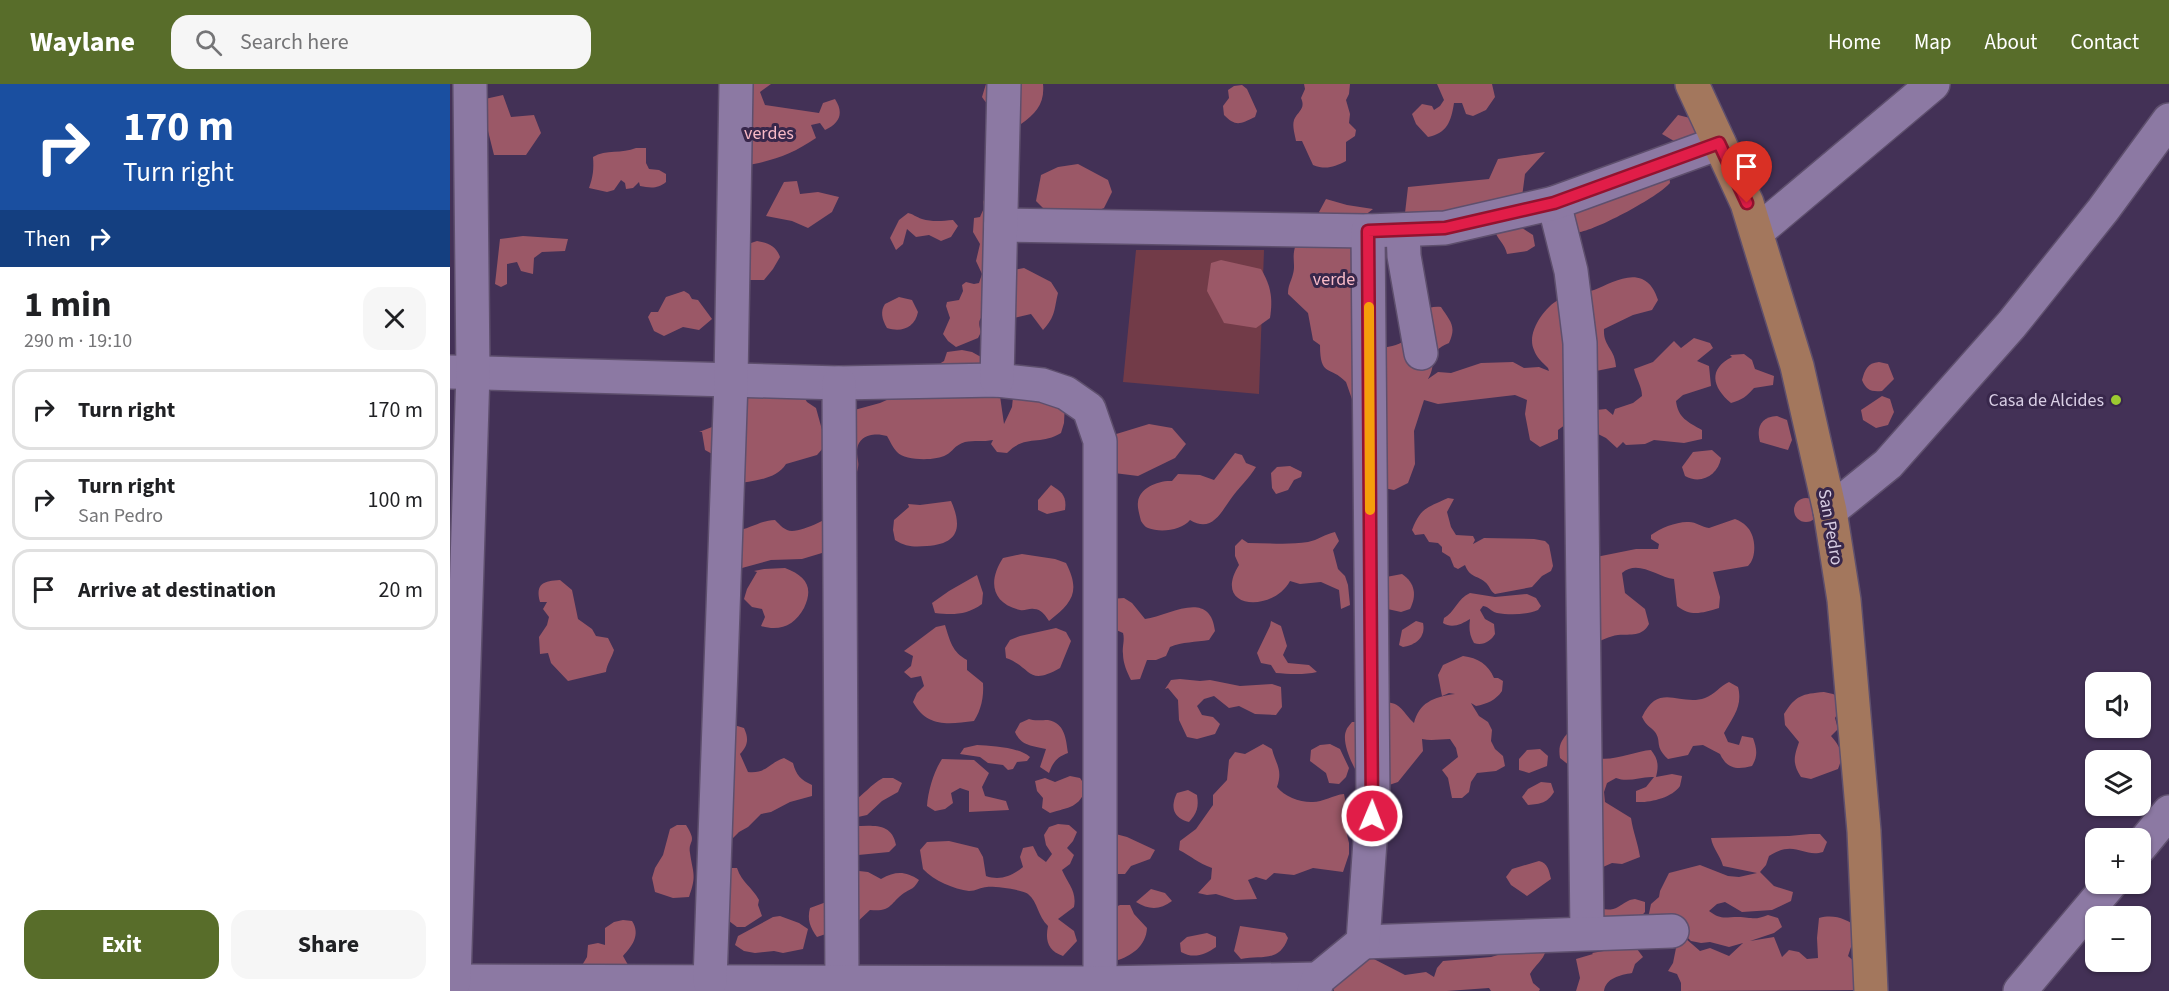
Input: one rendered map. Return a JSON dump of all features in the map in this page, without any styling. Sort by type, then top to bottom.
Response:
[{"type":"main road","name":"San Pedro","points":[[1692,84],[1747,203],[1797,366],[1830,511],[1844,600],[1864,831],[1871,991]]},
{"type":"street","points":[[470,84],[461,372],[452,981],[1316,985],[1363,942],[1672,931]]},
{"type":"street","points":[[710,981],[731,381],[736,84]]},
{"type":"street","points":[[997,380],[1004,84]]},
{"type":"street","points":[[1756,232],[1933,84]]},
{"type":"street","points":[[1830,511],[1888,464],[2004,333],[2103,210],[2169,120]]},
{"type":"street","points":[[1001,225],[1368,231],[1445,228],[1554,203],[1719,143]]},
{"type":"street","points":[[1554,203],[1571,271],[1580,343],[1587,933]]},
{"type":"street","points":[[1403,230],[1404,256],[1421,353]]},
{"type":"street","points":[[1363,942],[1372,798],[1368,231]]},
{"type":"street","points":[[461,372],[839,383],[997,380],[1042,385],[1066,393],[1089,409],[1100,441],[1100,983]]},
{"type":"street","points":[[839,383],[842,982]]},
{"type":"street","points":[[2020,991],[2049,977],[2103,894]]},
{"type":"shaded area","points":[[1136,250],[1264,250],[1259,394],[1123,382]]},
{"type":"green space","name":"verdes","points":[[747,84],[771,84],[760,92],[765,105],[819,113],[823,103],[835,99],[840,113],[839,117],[825,130],[820,123],[811,125],[816,138],[798,149],[772,159],[743,166]]},
{"type":"green space","points":[[986,84],[1043,84],[1043,97],[1035,112],[1021,124],[986,103],[982,97]]},
{"type":"green space","points":[[1304,84],[1350,84],[1346,100],[1350,114],[1349,123],[1356,130],[1355,136],[1346,142],[1346,161],[1338,165],[1322,167],[1313,165],[1302,141],[1296,141],[1293,122],[1302,107]]},
{"type":"green space","points":[[1437,84],[1492,84],[1495,97],[1486,110],[1473,116],[1466,114],[1462,103],[1454,103],[1447,126],[1440,133],[1428,137],[1416,124],[1412,114],[1422,104],[1432,106],[1434,110],[1440,106],[1444,100]]},
{"type":"green space","points":[[1242,85],[1247,89],[1257,111],[1255,117],[1242,123],[1235,123],[1224,115],[1223,106],[1229,98],[1228,90]]},
{"type":"green space","points":[[503,95],[511,117],[534,115],[541,133],[526,155],[494,155],[486,123],[485,99]]},
{"type":"green space","points":[[1678,115],[1698,120],[1691,151],[1662,134]]},
{"type":"green space","points":[[646,148],[646,163],[649,169],[659,170],[666,174],[666,182],[657,187],[651,187],[640,186],[639,182],[633,188],[626,189],[625,183],[621,180],[614,190],[607,192],[589,188],[593,173],[593,157],[603,153]]},
{"type":"green space","points":[[1545,152],[1525,174],[1522,197],[1452,219],[1405,213],[1408,187],[1489,179],[1498,159]]},
{"type":"green space","points":[[1078,164],[1108,180],[1112,192],[1104,208],[1080,218],[1047,212],[1036,201],[1041,175],[1058,167]]},
{"type":"green space","points":[[1669,173],[1670,183],[1627,212],[1589,230],[1580,232],[1566,228],[1580,197]]},
{"type":"green space","points":[[797,181],[800,194],[818,192],[839,197],[832,212],[808,228],[792,221],[766,216],[784,182]]},
{"type":"green space","points":[[986,196],[990,310],[980,319],[981,332],[978,338],[956,347],[943,334],[950,318],[946,306],[947,302],[959,300],[963,291],[962,285],[966,282],[979,283],[982,274],[976,261],[980,244],[973,232],[974,218],[980,217]]},
{"type":"green space","name":"verde","points":[[1326,199],[1373,209],[1341,234],[1319,212]]},
{"type":"green space","points":[[908,213],[930,221],[953,220],[958,226],[951,237],[941,241],[929,235],[916,237],[907,229],[903,244],[896,250],[890,238],[899,220]]},
{"type":"green space","points":[[1516,224],[1533,235],[1535,246],[1527,251],[1507,254],[1494,229]]},
{"type":"green space","points":[[523,236],[568,239],[565,251],[542,252],[534,258],[533,274],[521,271],[517,262],[507,264],[507,284],[501,287],[495,284],[500,239]]},
{"type":"green space","points":[[757,241],[771,246],[780,257],[764,280],[747,280],[748,244]]},
{"type":"green space","points":[[1363,243],[1378,349],[1396,345],[1405,340],[1426,309],[1441,307],[1450,320],[1452,332],[1449,343],[1437,350],[1428,379],[1438,372],[1451,373],[1481,363],[1513,362],[1524,368],[1539,367],[1549,371],[1535,353],[1532,336],[1547,309],[1567,296],[1594,290],[1630,277],[1642,279],[1650,285],[1658,300],[1652,310],[1633,315],[1604,329],[1605,340],[1614,356],[1616,367],[1571,376],[1577,416],[1558,430],[1558,439],[1540,447],[1530,440],[1525,414],[1527,400],[1515,395],[1438,404],[1424,400],[1414,431],[1415,464],[1408,483],[1394,490],[1383,488],[1346,382],[1324,367],[1320,345],[1313,340],[1308,313],[1288,294],[1294,270],[1296,244]]},
{"type":"green space","points":[[1221,260],[1261,269],[1270,292],[1270,318],[1256,328],[1224,323],[1207,291],[1211,263]]},
{"type":"green space","points":[[1024,268],[1051,282],[1058,293],[1052,316],[1043,330],[1031,314],[1010,319],[1013,270]]},
{"type":"green space","points":[[684,291],[692,299],[698,300],[712,319],[699,330],[683,327],[664,336],[654,331],[648,317],[651,312],[658,312],[666,297]]},
{"type":"green space","points":[[899,297],[912,300],[918,312],[914,322],[907,328],[898,330],[887,328],[882,316],[883,307]]},
{"type":"green space","points":[[1694,338],[1710,343],[1713,348],[1697,361],[1709,366],[1711,386],[1683,395],[1676,401],[1681,416],[1702,430],[1702,439],[1684,443],[1654,440],[1645,444],[1626,445],[1623,442],[1617,448],[1606,438],[1590,430],[1596,410],[1606,409],[1613,415],[1615,409],[1633,403],[1642,396],[1634,369],[1653,362],[1674,341],[1681,348]]},
{"type":"green space","points":[[962,350],[981,357],[978,377],[1000,396],[1004,424],[1012,407],[1013,397],[1065,402],[1061,433],[1046,439],[1020,444],[1007,453],[997,452],[991,444],[993,440],[965,442],[946,455],[928,459],[901,455],[894,449],[887,436],[877,434],[867,436],[860,442],[857,452],[857,472],[847,475],[836,415],[889,399],[896,391],[944,361],[947,352]]},
{"type":"green space","points":[[1744,354],[1752,360],[1755,369],[1774,376],[1773,385],[1754,388],[1738,401],[1731,403],[1717,385],[1716,373],[1724,362],[1732,357],[1730,355]]},
{"type":"green space","points":[[1879,362],[1888,364],[1894,379],[1882,391],[1872,391],[1865,386],[1862,380],[1867,368]]},
{"type":"green space","points":[[796,384],[807,402],[816,408],[824,437],[824,447],[817,455],[786,464],[770,477],[734,484],[714,455],[705,450],[702,432],[699,432],[712,427],[754,388]]},
{"type":"green space","points":[[1882,396],[1890,399],[1894,412],[1888,425],[1876,428],[1863,420],[1861,410]]},
{"type":"green space","points":[[1777,416],[1787,420],[1792,440],[1788,450],[1760,442],[1759,427],[1767,418]]},
{"type":"green space","points":[[1149,424],[1172,428],[1186,444],[1175,458],[1138,476],[1114,473],[1113,435]]},
{"type":"green space","points":[[1712,450],[1721,458],[1713,474],[1703,479],[1691,479],[1685,476],[1682,467],[1693,452]]},
{"type":"green space","points":[[1235,453],[1242,455],[1246,463],[1256,467],[1214,520],[1204,524],[1190,520],[1177,528],[1165,530],[1153,530],[1143,524],[1138,504],[1139,497],[1146,489],[1161,482],[1172,481],[1178,474],[1200,475],[1214,480]]},
{"type":"green space","points":[[1290,466],[1302,472],[1301,477],[1294,480],[1288,490],[1276,494],[1272,488],[1271,473],[1277,467]]},
{"type":"green space","points":[[1051,485],[1063,495],[1065,510],[1047,514],[1038,510],[1038,500]]},
{"type":"green space","points":[[1448,498],[1454,499],[1447,512],[1456,535],[1473,536],[1475,540],[1473,544],[1484,538],[1545,541],[1549,545],[1551,555],[1553,566],[1551,571],[1542,576],[1532,587],[1495,594],[1485,582],[1471,574],[1465,565],[1458,569],[1454,567],[1450,557],[1442,552],[1442,547],[1438,543],[1429,542],[1424,534],[1415,535],[1412,530],[1422,512]]},
{"type":"green space","points":[[1806,498],[1815,501],[1818,510],[1815,519],[1806,522],[1797,519],[1794,510],[1797,501]]},
{"type":"green space","points":[[951,501],[957,527],[955,533],[946,542],[918,546],[907,545],[895,540],[894,520],[909,507],[908,504],[920,505]]},
{"type":"green space","points":[[844,510],[837,540],[822,553],[802,559],[771,560],[731,571],[735,531],[775,520],[787,530],[798,530]]},
{"type":"green space","points":[[1735,519],[1743,523],[1751,532],[1754,553],[1748,566],[1713,572],[1720,597],[1719,608],[1702,612],[1687,612],[1677,606],[1674,579],[1641,568],[1628,569],[1622,573],[1625,593],[1645,609],[1649,624],[1640,633],[1608,637],[1593,644],[1596,557],[1636,549],[1658,549],[1659,544],[1651,539],[1651,535],[1675,524],[1692,522],[1709,528]]},
{"type":"green space","points":[[1335,532],[1339,541],[1333,550],[1338,569],[1345,576],[1348,585],[1350,605],[1341,609],[1339,590],[1321,582],[1300,584],[1290,581],[1282,591],[1259,602],[1248,602],[1238,598],[1233,591],[1232,580],[1239,565],[1235,556],[1235,546],[1242,539],[1248,543],[1301,543]]},
{"type":"green space","points":[[1022,554],[1066,563],[1071,573],[1072,596],[1049,621],[1039,610],[1020,610],[1010,607],[998,597],[995,590],[995,575],[1003,558]]},
{"type":"green space","points":[[785,568],[798,575],[806,583],[807,601],[796,619],[786,626],[768,628],[761,626],[765,617],[762,609],[752,607],[744,599],[757,572],[754,571]]},
{"type":"green space","points":[[1402,574],[1412,585],[1414,599],[1410,609],[1401,612],[1365,604],[1386,577]]},
{"type":"green space","points":[[977,575],[983,593],[982,604],[960,613],[935,613],[932,603]]},
{"type":"green space","points":[[560,580],[572,590],[578,619],[592,629],[596,636],[608,638],[614,650],[606,672],[568,681],[551,663],[548,653],[540,654],[539,637],[549,617],[543,609],[547,602],[540,602],[540,587],[545,582]]},
{"type":"green space","points":[[1470,593],[1495,597],[1527,594],[1536,598],[1541,606],[1533,612],[1512,614],[1497,613],[1483,606],[1480,610],[1485,619],[1494,624],[1495,634],[1486,642],[1477,644],[1474,643],[1470,634],[1470,619],[1453,626],[1443,623],[1444,618]]},
{"type":"green space","points":[[1124,598],[1132,603],[1145,619],[1176,610],[1197,608],[1205,611],[1212,618],[1215,631],[1209,640],[1175,645],[1170,647],[1166,656],[1156,660],[1147,660],[1140,679],[1131,680],[1124,661],[1123,633],[1114,629],[1110,599]]},
{"type":"green space","points":[[1271,621],[1281,626],[1287,646],[1283,655],[1288,663],[1309,665],[1317,672],[1276,673],[1271,665],[1261,663],[1257,653]]},
{"type":"green space","points":[[1416,621],[1423,623],[1424,628],[1419,640],[1403,647],[1399,645],[1402,630]]},
{"type":"green space","points":[[945,625],[955,650],[967,660],[967,670],[983,683],[982,703],[974,721],[947,723],[932,720],[925,716],[913,702],[917,693],[924,686],[921,676],[911,678],[904,672],[911,666],[913,656],[904,651],[936,627]]},
{"type":"green space","points":[[1056,628],[1066,632],[1071,641],[1060,668],[1041,676],[1035,676],[1006,658],[1005,648],[1010,640]]},
{"type":"green space","points":[[1463,656],[1482,662],[1494,678],[1503,681],[1502,691],[1494,699],[1476,706],[1471,703],[1479,716],[1488,722],[1492,730],[1491,741],[1495,749],[1503,756],[1505,766],[1496,771],[1477,773],[1471,782],[1469,792],[1462,798],[1452,798],[1448,778],[1442,770],[1458,757],[1456,748],[1450,739],[1422,739],[1423,751],[1398,782],[1389,785],[1361,779],[1352,763],[1345,742],[1346,730],[1352,722],[1372,722],[1380,704],[1392,703],[1400,707],[1414,723],[1419,710],[1428,702],[1455,694],[1449,693],[1442,696],[1438,675],[1443,665]]},
{"type":"green space","points":[[1171,680],[1210,680],[1240,686],[1272,684],[1281,687],[1282,707],[1276,715],[1255,714],[1239,706],[1229,708],[1214,696],[1204,699],[1197,706],[1202,715],[1213,717],[1220,724],[1215,734],[1197,739],[1187,737],[1179,720],[1178,700],[1168,688],[1165,689]]},
{"type":"green space","points":[[1729,682],[1738,687],[1739,700],[1736,711],[1724,733],[1728,742],[1739,745],[1742,736],[1753,738],[1756,752],[1752,766],[1733,767],[1726,763],[1720,754],[1703,745],[1693,746],[1688,755],[1668,759],[1661,751],[1655,732],[1642,717],[1649,706],[1656,700],[1670,697],[1687,700],[1705,698]]},
{"type":"green space","points":[[1824,692],[1842,699],[1835,718],[1838,729],[1831,736],[1840,751],[1840,764],[1838,769],[1811,779],[1801,777],[1795,760],[1799,742],[1785,725],[1784,714],[1796,699]]},
{"type":"green space","points":[[1029,719],[1054,722],[1064,732],[1068,753],[1056,760],[1049,773],[1040,767],[1046,749],[1024,743],[1015,732],[1020,723]]},
{"type":"green space","points":[[734,725],[744,728],[746,732],[747,742],[740,754],[748,772],[763,770],[784,758],[793,763],[797,774],[812,785],[812,796],[761,814],[732,839],[731,848]]},
{"type":"green space","points":[[1569,732],[1598,758],[1610,759],[1651,750],[1657,762],[1656,777],[1672,774],[1682,776],[1680,786],[1672,794],[1647,802],[1636,802],[1636,791],[1646,787],[1654,777],[1626,780],[1616,778],[1607,783],[1604,792],[1605,802],[1631,818],[1640,857],[1622,864],[1612,863],[1583,871],[1582,822],[1568,809],[1575,770],[1560,758],[1559,754],[1561,744]]},
{"type":"green space","points":[[1263,744],[1272,749],[1279,771],[1277,787],[1288,796],[1302,801],[1315,802],[1344,794],[1346,804],[1344,823],[1349,854],[1343,872],[1313,868],[1294,875],[1274,873],[1266,880],[1256,877],[1248,880],[1257,899],[1235,900],[1216,894],[1198,893],[1211,879],[1212,868],[1179,850],[1180,841],[1196,829],[1213,805],[1213,795],[1227,780],[1229,760],[1235,752],[1245,754]]},
{"type":"green space","points":[[1330,744],[1340,749],[1349,768],[1346,777],[1339,784],[1329,783],[1326,773],[1310,761],[1311,750],[1320,745]]},
{"type":"green space","points":[[977,745],[1012,749],[1030,757],[1027,761],[1017,762],[1013,769],[1008,770],[1003,765],[988,763],[980,757],[960,754],[964,748]]},
{"type":"green space","points":[[1540,749],[1548,756],[1547,766],[1529,773],[1519,770],[1519,759],[1527,750]]},
{"type":"green space","points":[[942,759],[974,760],[989,773],[982,787],[985,796],[1006,801],[1009,810],[969,812],[969,791],[960,788],[951,793],[953,803],[945,809],[935,811],[927,806],[932,781]]},
{"type":"green space","points":[[1070,776],[1080,778],[1086,787],[1081,799],[1073,806],[1050,813],[1042,808],[1043,798],[1037,791],[1035,781],[1045,778],[1055,782]]},
{"type":"green space","points":[[883,778],[893,778],[902,783],[898,792],[882,801],[867,815],[858,817],[850,811],[853,801]]},
{"type":"green space","points":[[1541,782],[1551,783],[1554,792],[1549,799],[1543,802],[1528,805],[1522,797],[1528,789]]},
{"type":"green space","points":[[1188,790],[1197,795],[1198,803],[1196,813],[1189,822],[1179,818],[1174,811],[1177,793]]},
{"type":"green space","points":[[1058,824],[1069,825],[1077,832],[1067,848],[1074,855],[1070,864],[1062,870],[1073,892],[1074,907],[1058,919],[1074,931],[1077,941],[1063,956],[1049,945],[1048,926],[1028,894],[996,887],[985,887],[972,891],[963,890],[938,881],[923,869],[920,850],[927,842],[949,841],[978,848],[983,857],[986,876],[1006,877],[1023,867],[1020,857],[1023,848],[1033,846],[1038,856],[1046,862],[1052,854],[1046,845],[1044,835],[1049,827]]},
{"type":"green space","points":[[677,825],[686,825],[691,835],[690,849],[694,879],[689,897],[673,898],[655,892],[652,878],[663,855],[670,829]]},
{"type":"green space","points":[[854,826],[874,826],[886,829],[894,838],[896,845],[889,852],[848,856]]},
{"type":"green space","points":[[1108,832],[1127,837],[1155,850],[1150,859],[1131,866],[1125,874],[1115,874]]},
{"type":"green space","points":[[1820,834],[1827,842],[1823,852],[1810,853],[1792,849],[1778,851],[1769,856],[1760,872],[1774,886],[1793,892],[1791,901],[1772,910],[1742,912],[1725,902],[1717,904],[1709,911],[1723,917],[1756,918],[1768,915],[1778,918],[1782,927],[1774,933],[1750,941],[1774,937],[1782,957],[1789,950],[1799,952],[1807,959],[1818,958],[1819,918],[1835,917],[1850,922],[1859,928],[1859,939],[1851,947],[1848,956],[1856,963],[1859,990],[1681,991],[1681,983],[1677,974],[1668,971],[1673,963],[1677,943],[1685,938],[1700,951],[1710,948],[1729,956],[1743,943],[1729,947],[1710,942],[1691,941],[1684,934],[1647,923],[1651,904],[1659,897],[1669,873],[1700,865],[1728,876],[1739,877],[1757,873],[1723,866],[1711,838]]},
{"type":"green space","points":[[1539,861],[1546,865],[1551,879],[1527,896],[1511,885],[1506,877],[1512,869]]},
{"type":"green space","points":[[737,868],[759,900],[758,905],[762,916],[745,927],[737,927],[729,921],[726,871]]},
{"type":"green space","points":[[859,871],[868,872],[881,879],[900,873],[919,880],[914,887],[890,906],[882,910],[870,910],[855,924],[817,937],[810,923],[810,908],[829,901],[849,874]]},
{"type":"green space","points":[[1151,889],[1165,893],[1172,901],[1154,908],[1136,902]]},
{"type":"green space","points":[[1635,899],[1645,902],[1645,912],[1632,926],[1614,930],[1581,900],[1609,910]]},
{"type":"green space","points":[[1120,905],[1130,905],[1134,914],[1147,928],[1141,945],[1127,956],[1115,961],[1111,909]]},
{"type":"green space","points":[[780,916],[808,929],[803,949],[783,953],[774,951],[755,953],[744,951],[735,945],[738,936],[773,917]]},
{"type":"green space","points":[[632,921],[636,931],[632,944],[623,956],[632,972],[578,972],[587,957],[588,945],[598,943],[605,945],[605,928],[614,922]]},
{"type":"green space","points":[[1240,926],[1285,933],[1288,938],[1275,955],[1241,959],[1234,951]]},
{"type":"green space","points":[[1207,933],[1216,937],[1216,947],[1199,955],[1181,952],[1180,943],[1187,937]]},
{"type":"green space","points":[[1615,949],[1637,949],[1643,957],[1635,964],[1632,973],[1611,980],[1604,991],[1576,991],[1580,978],[1576,959],[1592,953]]},
{"type":"green space","points":[[1546,950],[1530,974],[1533,983],[1540,989],[1539,991],[1491,991],[1489,988],[1447,991],[1334,991],[1331,981],[1368,956],[1405,975],[1426,972],[1434,977],[1443,961],[1491,957],[1511,951]]},
{"type":"slow traffic","points":[[1369,307],[1370,510]]},
{"type":"place","name":"Casa de Alcides","points":[[2116,400]]},
{"type":"route","points":[[1372,816],[1368,231],[1445,228],[1554,203],[1719,143],[1747,203]]}]
